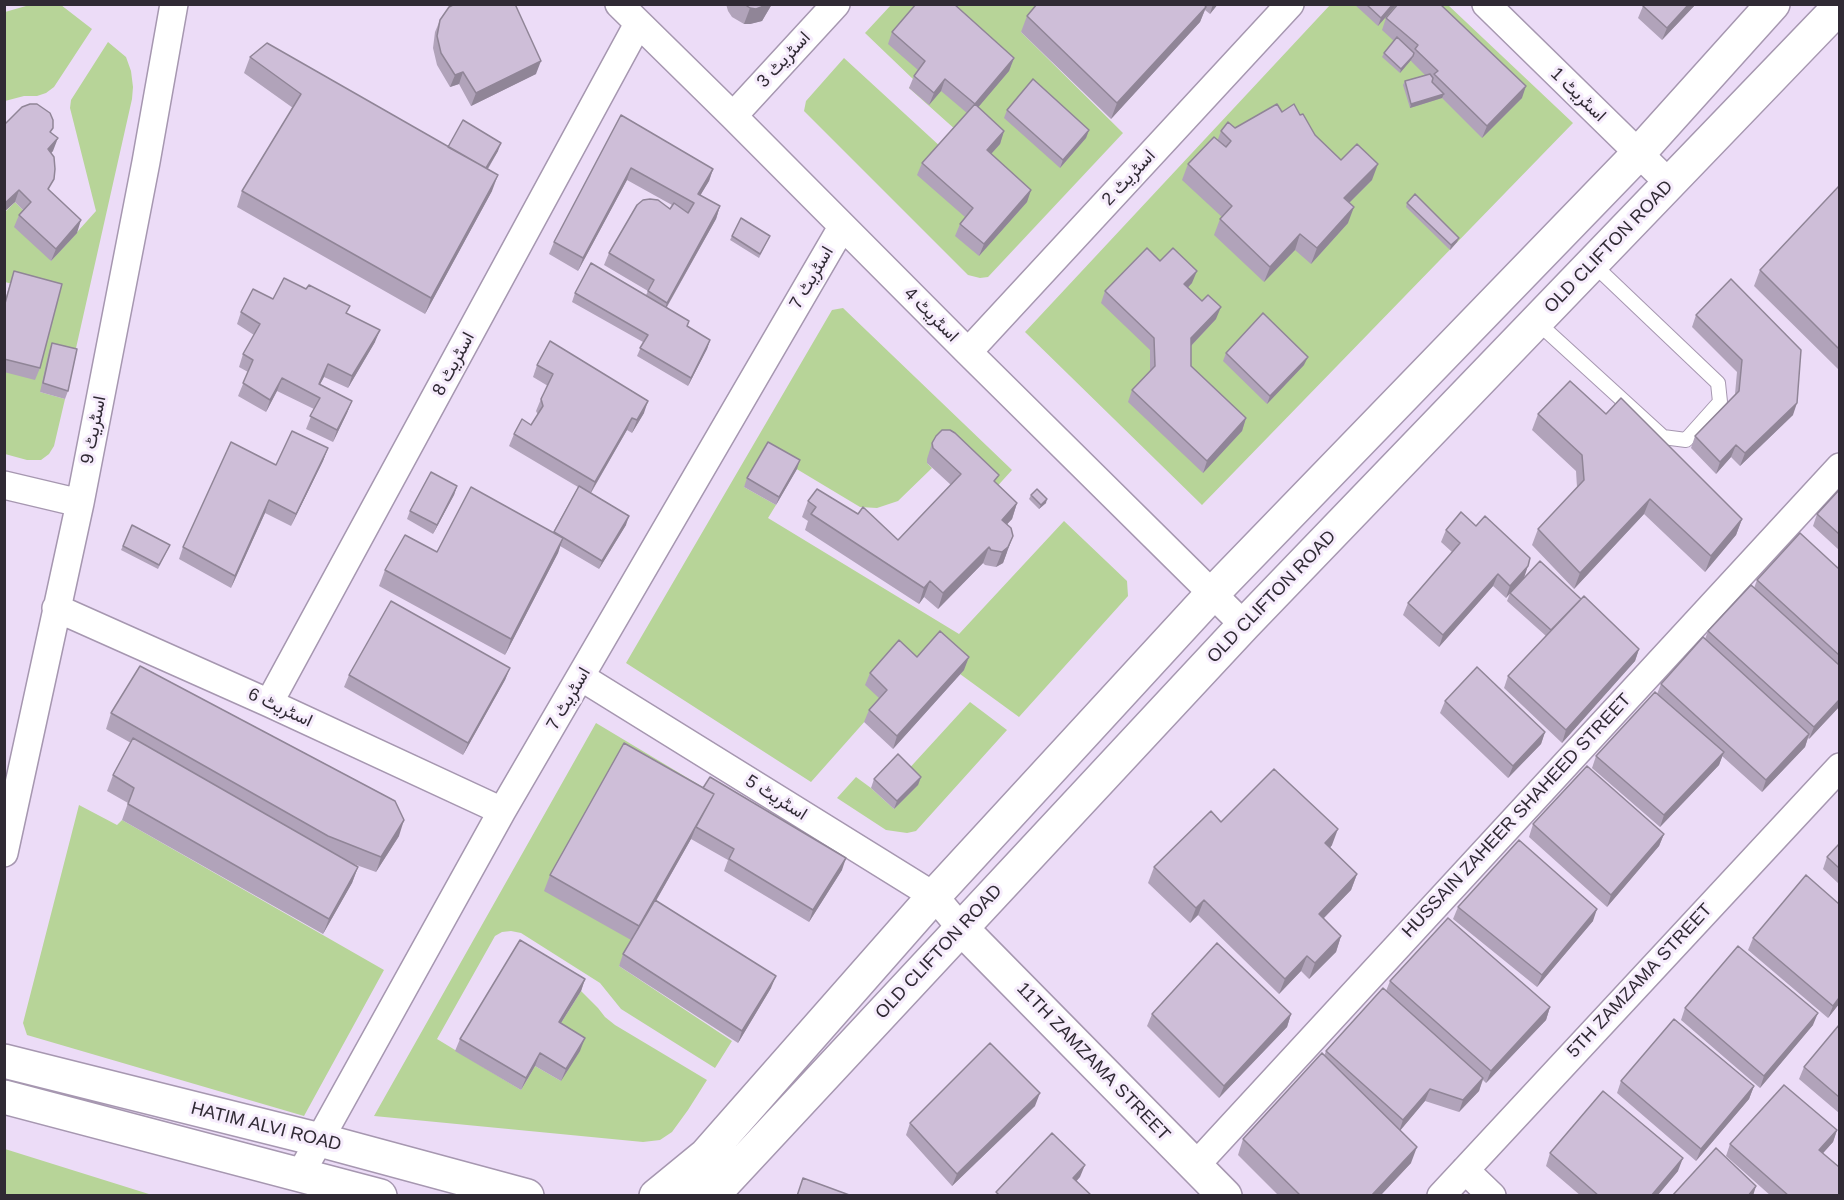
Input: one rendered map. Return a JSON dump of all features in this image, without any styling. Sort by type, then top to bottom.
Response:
[{"type":"street","name":"اسٹریٹ 9","points":[[4,853],[80,503],[174,4]]},
{"type":"street","name":"اسٹریٹ 4","points":[[619,4],[1244,625]]},
{"type":"street","name":"اسٹریٹ 3","points":[[733,116],[836,4]]},
{"type":"street","name":"اسٹریٹ 2","points":[[968,352],[1290,4]]},
{"type":"street","name":"اسٹریٹ 1","points":[[1486,4],[1670,184]]},
{"type":"street","points":[[656,1196],[706,1155],[934,896],[1212,594],[1638,154],[1773,4]]},
{"type":"street","name":"OLD CLIFTON ROAD","points":[[712,1196],[1244,625],[1839,6]]},
{"type":"street","name":"اسٹریٹ 8","points":[[269,703],[638,24]]},
{"type":"street","name":"اسٹریٹ 7","points":[[301,1173],[502,811],[842,227]]},
{"type":"street","name":"HUSSAIN ZAHEER SHAHEED STREET","points":[[1195,1166],[1839,467]]},
{"type":"street","points":[[4,485],[80,503]]},
{"type":"street","name":"اسٹریٹ 6","points":[[56,608],[502,811]]},
{"type":"street","name":"اسٹریٹ 5","points":[[581,677],[934,896],[961,928]]},
{"type":"street","name":"5TH ZAMZAMA STREET","points":[[1441,1196],[1839,767]]},
{"type":"street","name":"11TH ZAMZAMA STREET","points":[[961,928],[1224,1196]]},
{"type":"street","name":"HATIM ALVI ROAD","points":[[4,1061],[320,1140],[527,1196]]},
{"type":"street","name":"HATIM ALVI ROAD","points":[[4,1096],[301,1173],[380,1196]]},
{"type":"street","points":[[691,1196],[706,1155]]},
{"type":"street","points":[[1465,1170],[1492,1196]]},
{"type":"lane","points":[[1537,322],[1663,437],[1686,440],[1720,402],[1718,383],[1593,264]]},
{"type":"green space","points":[[33,4],[61,5],[92,29],[54,87],[37,96],[24,96],[5,101],[5,12]]},
{"type":"green space","points":[[891,5],[1046,5],[1021,32],[1123,133],[988,277],[968,275],[804,111],[806,101],[844,58],[942,148],[957,131],[909,88],[914,80],[865,33]]},
{"type":"green space","points":[[1330,5],[1448,5],[1573,123],[1202,505],[1025,332]]},
{"type":"green space","points":[[108,42],[126,57],[131,71],[132,99],[74,357],[40,392],[65,399],[54,446],[41,460],[27,460],[5,454],[4,372],[57,296],[5,282],[5,212],[15,202],[27,214],[51,261],[96,211],[70,108],[71,100]]},
{"type":"green space","points":[[843,308],[1012,470],[993,491],[927,463],[932,468],[898,501],[877,508],[860,507],[765,450],[744,487],[776,505],[768,518],[959,634],[1064,521],[1127,581],[1128,596],[1019,717],[960,674],[882,702],[811,782],[626,663],[832,310]]},
{"type":"green space","points":[[970,702],[1007,730],[916,831],[907,833],[886,830],[837,798],[856,777],[894,809],[905,773]]},
{"type":"green space","points":[[596,723],[706,789],[619,966],[732,1041],[715,1068],[621,1009],[600,983],[521,933],[502,932],[495,936],[437,1039],[521,1090],[535,1066],[561,1081],[554,1034],[581,991],[615,1025],[707,1080],[688,1110],[672,1132],[660,1140],[643,1142],[374,1116]]},
{"type":"green space","points":[[79,805],[117,825],[122,820],[384,970],[304,1116],[27,1035],[23,1023]]},
{"type":"green space","points":[[5,1149],[152,1195],[5,1195]]},
{"type":"building","points":[[455,4],[515,4],[541,61],[476,93],[463,72],[455,75],[441,53],[437,36],[440,20],[449,7]]},
{"type":"building","points":[[744,4],[769,4],[756,9]]},
{"type":"building","points":[[916,4],[954,4],[1014,58],[975,104],[945,79],[934,93],[914,76],[925,61],[892,32]]},
{"type":"building","points":[[1037,4],[1204,4],[1206,7],[1117,103],[1027,16]]},
{"type":"building","points":[[1366,4],[1393,4],[1381,18]]},
{"type":"building","points":[[1398,4],[1440,4],[1526,86],[1487,126],[1434,74],[1438,71],[1415,49],[1418,45],[1386,18]]},
{"type":"building","points":[[1644,4],[1689,4],[1667,28],[1643,6]]},
{"type":"building","points":[[1397,37],[1414,53],[1401,69],[1384,53]]},
{"type":"building","points":[[267,43],[498,175],[431,298],[242,191],[301,94],[250,57]]},
{"type":"building","points":[[1430,74],[1433,78],[1432,82],[1444,94],[1411,104],[1405,81]]},
{"type":"building","points":[[1033,79],[1089,130],[1063,160],[1007,110]]},
{"type":"building","points":[[37,104],[50,113],[53,128],[50,132],[58,138],[48,149],[54,157],[55,169],[54,179],[48,189],[81,220],[56,249],[19,215],[31,202],[19,190],[4,204],[4,125],[22,107]]},
{"type":"building","points":[[975,104],[1004,131],[987,150],[1031,190],[984,244],[960,224],[973,208],[922,163]]},
{"type":"building","points":[[1277,104],[1282,112],[1294,104],[1300,115],[1303,114],[1315,135],[1341,160],[1357,144],[1378,164],[1344,198],[1354,207],[1317,248],[1300,234],[1270,267],[1220,219],[1232,206],[1188,164],[1214,137],[1226,147],[1231,141],[1221,131],[1228,122],[1235,128]]},
{"type":"building","points":[[621,115],[713,169],[698,194],[720,206],[667,303],[648,291],[654,280],[609,253],[637,205],[643,200],[658,200],[670,209],[674,203],[688,213],[694,203],[631,168],[583,258],[554,242]]},
{"type":"building","points":[[463,120],[501,143],[486,168],[448,147]]},
{"type":"building","points":[[1839,186],[1839,349],[1760,270]]},
{"type":"building","points":[[1415,194],[1459,238],[1451,245],[1407,203]]},
{"type":"building","points":[[741,218],[770,236],[760,254],[732,236]]},
{"type":"building","points":[[1147,248],[1160,261],[1173,248],[1197,271],[1184,284],[1202,301],[1208,295],[1221,307],[1191,338],[1191,366],[1246,418],[1207,461],[1132,390],[1155,366],[1154,338],[1105,291]]},
{"type":"building","points":[[591,263],[689,321],[687,326],[710,340],[691,378],[640,348],[648,335],[575,293]]},
{"type":"building","points":[[14,271],[62,284],[40,368],[4,359],[4,307]]},
{"type":"building","points":[[284,278],[306,289],[309,285],[350,306],[346,313],[380,330],[352,376],[328,364],[319,384],[352,401],[337,430],[310,416],[320,398],[282,378],[270,400],[243,383],[253,360],[243,354],[260,324],[241,312],[253,289],[273,299]]},
{"type":"building","points":[[1731,279],[1801,350],[1797,403],[1745,453],[1736,445],[1720,462],[1695,436],[1739,391],[1742,360],[1696,315]]},
{"type":"building","points":[[1263,313],[1308,357],[1270,396],[1226,353]]},
{"type":"building","points":[[550,341],[648,401],[637,420],[632,418],[595,482],[514,434],[522,419],[531,425],[543,406],[541,399],[553,374],[537,365]]},
{"type":"building","points":[[52,343],[77,349],[68,391],[43,383]]},
{"type":"building","points":[[1570,381],[1606,414],[1621,398],[1742,519],[1711,556],[1650,499],[1580,573],[1538,529],[1584,480],[1582,455],[1538,414]]},
{"type":"building","points":[[942,430],[955,433],[999,475],[994,481],[1017,503],[1002,520],[1011,528],[1013,536],[1008,547],[1002,552],[991,550],[989,547],[943,593],[930,581],[924,588],[811,514],[816,507],[808,501],[817,489],[858,514],[863,507],[898,540],[961,474],[933,448],[932,443]]},
{"type":"building","points":[[292,431],[328,448],[296,514],[269,500],[235,576],[183,547],[231,442],[276,465]]},
{"type":"building","points":[[768,442],[800,460],[779,497],[747,478]]},
{"type":"building","points":[[431,472],[457,486],[437,525],[410,511]]},
{"type":"building","points":[[579,486],[629,516],[602,561],[554,532]]},
{"type":"building","points":[[471,487],[563,538],[511,639],[385,570],[405,535],[437,552]]},
{"type":"building","points":[[1037,489],[1047,499],[1041,505],[1031,495]]},
{"type":"building","points":[[1839,490],[1839,534],[1817,514]]},
{"type":"building","points":[[1461,512],[1476,526],[1485,516],[1530,558],[1528,566],[1510,586],[1498,574],[1443,635],[1408,603],[1460,543],[1446,530]]},
{"type":"building","points":[[132,525],[170,545],[159,565],[123,546]]},
{"type":"building","points":[[1800,533],[1839,569],[1839,655],[1757,580]]},
{"type":"building","points":[[1540,561],[1581,599],[1551,630],[1510,593]]},
{"type":"building","points":[[1751,585],[1839,665],[1839,700],[1814,727],[1708,631]]},
{"type":"building","points":[[1584,596],[1639,649],[1566,730],[1508,676]]},
{"type":"building","points":[[391,601],[510,668],[468,743],[349,675]]},
{"type":"building","points":[[940,631],[969,657],[897,736],[869,710],[887,690],[870,673],[899,640],[917,657]]},
{"type":"building","points":[[1703,637],[1809,734],[1766,780],[1661,684]]},
{"type":"building","points":[[140,666],[395,801],[404,820],[381,857],[328,836],[111,713]]},
{"type":"building","points":[[1477,667],[1545,732],[1513,766],[1445,701]]},
{"type":"building","points":[[1655,692],[1724,752],[1664,815],[1596,756]]},
{"type":"building","points":[[133,738],[358,867],[329,919],[128,804],[134,788],[113,775]]},
{"type":"building","points":[[624,743],[714,794],[639,926],[550,875]]},
{"type":"building","points":[[898,754],[921,777],[897,801],[874,779]]},
{"type":"building","points":[[1587,766],[1664,834],[1611,895],[1533,824]]},
{"type":"building","points":[[1274,769],[1338,829],[1325,843],[1357,874],[1319,914],[1341,936],[1315,963],[1307,956],[1285,979],[1204,900],[1196,908],[1154,867],[1211,811],[1221,822]]},
{"type":"building","points":[[710,777],[846,858],[813,910],[729,859],[734,849],[696,827],[714,794],[703,788]]},
{"type":"building","points":[[1519,840],[1597,909],[1542,975],[1458,907]]},
{"type":"building","points":[[1839,844],[1839,868],[1827,857]]},
{"type":"building","points":[[1806,875],[1839,904],[1839,998],[1833,1006],[1753,938]]},
{"type":"building","points":[[655,900],[776,976],[742,1031],[623,954]]},
{"type":"building","points":[[1448,918],[1550,1007],[1491,1071],[1390,981]]},
{"type":"building","points":[[520,940],[585,979],[559,1022],[585,1038],[566,1069],[540,1053],[526,1078],[460,1039]]},
{"type":"building","points":[[1217,943],[1291,1014],[1224,1086],[1152,1014]]},
{"type":"building","points":[[1738,946],[1818,1013],[1764,1076],[1685,1008]]},
{"type":"building","points":[[1383,988],[1483,1078],[1463,1100],[1430,1089],[1403,1120],[1326,1051]]},
{"type":"building","points":[[1674,1019],[1754,1086],[1701,1149],[1621,1081]]},
{"type":"building","points":[[1839,1025],[1839,1097],[1804,1067]]},
{"type":"building","points":[[990,1043],[1040,1093],[957,1174],[910,1123]]},
{"type":"building","points":[[1322,1053],[1417,1147],[1371,1196],[1301,1196],[1243,1139]]},
{"type":"building","points":[[1784,1085],[1837,1130],[1819,1150],[1839,1167],[1838,1196],[1789,1196],[1730,1144]]},
{"type":"building","points":[[1603,1091],[1683,1158],[1651,1196],[1599,1196],[1550,1153]]},
{"type":"building","points":[[1052,1133],[1085,1165],[1073,1178],[1092,1196],[1000,1196],[996,1192]]},
{"type":"building","points":[[1716,1148],[1756,1186],[1748,1196],[1672,1196]]},
{"type":"building","points":[[803,1178],[852,1196],[797,1196]]}]
